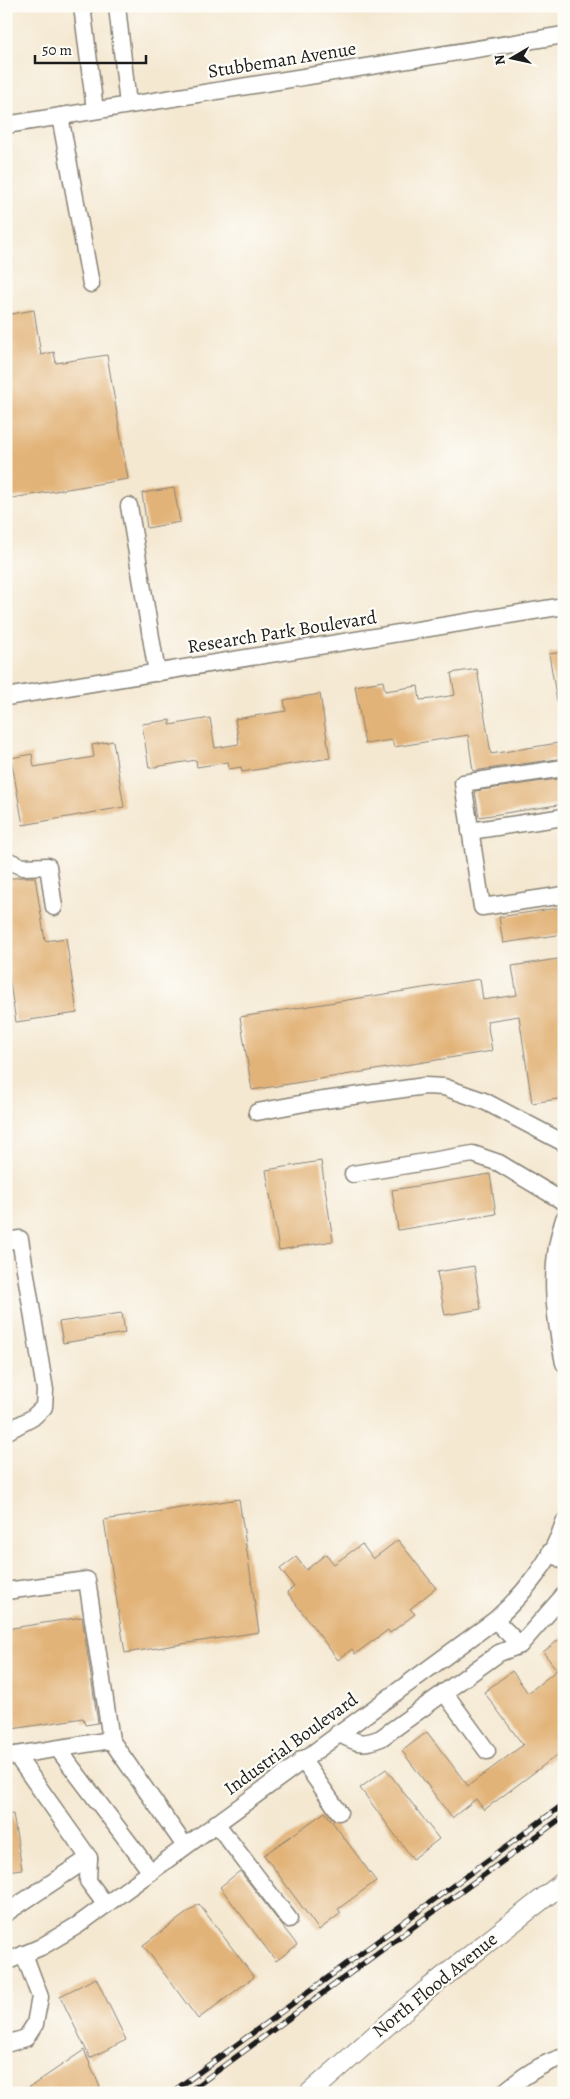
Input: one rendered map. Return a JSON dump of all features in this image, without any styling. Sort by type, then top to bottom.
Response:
[{"type":"main road","name":"North Flood Avenue","points":[[310,2093],[428,1989],[564,1882]]},
{"type":"street","points":[[82,6],[95,110]]},
{"type":"street","points":[[117,6],[128,105]]},
{"type":"street","name":"Stubbeman Avenue","points":[[6,125],[564,35]]},
{"type":"street","points":[[60,116],[91,284]]},
{"type":"street","points":[[129,506],[156,673]]},
{"type":"street","name":"Research Park Boulevard","points":[[6,697],[564,606]]},
{"type":"street","points":[[564,768],[463,783],[482,907],[564,895]]},
{"type":"street","points":[[470,832],[564,817]]},
{"type":"street","points":[[6,860],[23,867],[48,866],[54,907]]},
{"type":"street","points":[[256,1112],[310,1102],[425,1086],[444,1087],[484,1102],[564,1143]]},
{"type":"street","points":[[353,1174],[472,1154],[499,1163],[564,1202]]},
{"type":"street","points":[[564,1219],[556,1251],[553,1277],[557,1321],[564,1363]]},
{"type":"street","points":[[6,1241],[20,1239],[44,1407],[32,1418],[6,1432]]},
{"type":"street","name":"Industrial Boulevard","points":[[6,1962],[62,1935],[106,1905],[302,1759],[495,1620],[521,1595],[550,1552],[563,1526]]},
{"type":"street","points":[[550,1552],[564,1561]]},
{"type":"street","points":[[6,1591],[87,1580],[112,1740],[186,1846]]},
{"type":"street","points":[[338,1733],[356,1742],[366,1744],[381,1738],[499,1653],[520,1645],[564,1595]]},
{"type":"street","points":[[495,1620],[520,1645]]},
{"type":"street","points":[[415,1679],[438,1696],[487,1752]]},
{"type":"street","points":[[106,1905],[88,1882],[89,1858],[11,1756],[112,1740]]},
{"type":"street","points":[[58,1749],[151,1872]]},
{"type":"street","points":[[302,1759],[340,1812]]},
{"type":"street","points":[[216,1823],[289,1919]]},
{"type":"street","points":[[6,1913],[89,1858]]},
{"type":"street","points":[[6,2044],[26,2038],[35,2024],[40,1997],[24,1954]]},
{"type":"street","points":[[512,2089],[554,2060],[564,2057]]},
{"type":"building","points":[[34,310],[41,355],[54,352],[56,363],[107,355],[128,479],[6,499],[6,315]]},
{"type":"building","points":[[174,488],[180,522],[147,528],[142,493]]},
{"type":"building","points":[[564,652],[564,701],[557,701],[549,654]]},
{"type":"building","points":[[477,669],[491,754],[564,742],[564,758],[473,771],[468,735],[394,747],[392,740],[365,744],[355,686],[383,681],[385,691],[418,686],[420,700],[432,699],[455,695],[451,673]]},
{"type":"building","points":[[320,694],[330,758],[242,772],[241,767],[229,769],[228,762],[197,767],[196,760],[149,768],[142,724],[170,720],[170,725],[210,718],[215,748],[239,744],[235,719],[286,711],[284,700]]},
{"type":"building","points":[[113,741],[124,807],[23,825],[11,758],[32,754],[34,767],[94,757],[92,745]]},
{"type":"building","points":[[564,778],[564,804],[479,817],[475,791]]},
{"type":"building","points":[[35,877],[45,941],[66,938],[77,1013],[16,1022],[6,958],[6,879]]},
{"type":"building","points":[[564,907],[564,934],[503,943],[499,917]]},
{"type":"building","points":[[564,958],[564,1098],[532,1103],[519,1016],[487,1021],[492,1051],[252,1090],[240,1017],[480,979],[483,1000],[517,995],[512,966]]},
{"type":"building","points":[[321,1161],[333,1241],[279,1250],[266,1170]]},
{"type":"building","points":[[490,1174],[496,1214],[398,1230],[392,1190]]},
{"type":"building","points":[[474,1266],[481,1309],[445,1315],[437,1272]]},
{"type":"building","points":[[122,1313],[125,1333],[63,1343],[59,1322]]},
{"type":"building","points":[[239,1499],[259,1632],[125,1653],[104,1520]]},
{"type":"building","points":[[398,1540],[436,1588],[410,1609],[415,1614],[390,1633],[388,1630],[355,1654],[352,1649],[338,1660],[287,1592],[294,1587],[280,1569],[296,1557],[306,1570],[326,1554],[334,1564],[362,1544],[373,1559]]},
{"type":"building","points":[[82,1617],[98,1723],[85,1725],[83,1718],[6,1730],[6,1629]]},
{"type":"building","points":[[564,1636],[564,1750],[484,1810],[476,1799],[452,1818],[402,1751],[427,1732],[468,1786],[523,1745],[484,1692],[512,1671],[528,1693],[557,1670],[543,1652]]},
{"type":"building","points":[[386,1769],[439,1839],[413,1859],[360,1788]]},
{"type":"building","points":[[325,1812],[376,1881],[338,1909],[341,1913],[319,1930],[264,1855]]},
{"type":"building","points":[[13,1814],[22,1869],[6,1871],[6,1815]]},
{"type":"building","points":[[240,1871],[297,1945],[276,1961],[220,1887]]},
{"type":"building","points":[[199,1904],[254,1977],[198,2019],[143,1945]]},
{"type":"building","points":[[96,1978],[126,2040],[90,2058],[60,1996]]},
{"type":"building","points":[[84,2050],[100,2087],[93,2093],[21,2093]]},
{"type":"railway","points":[[171,2093],[564,1804]]},
{"type":"railway","points":[[187,2093],[564,1816]]}]
